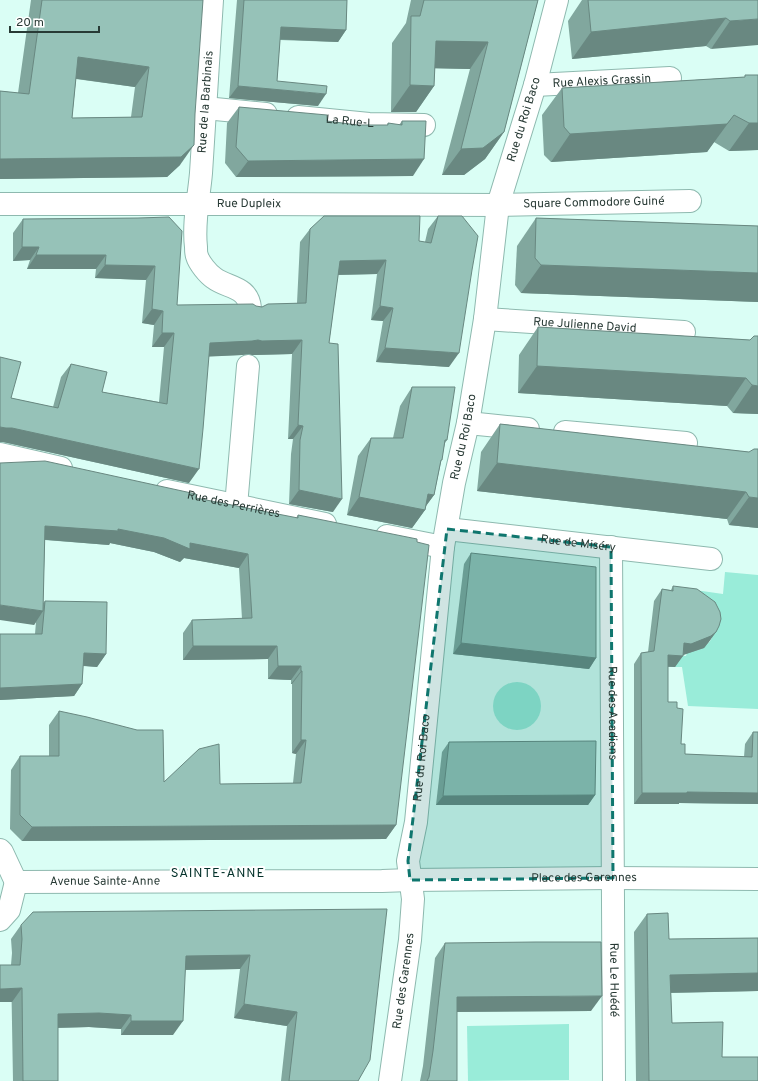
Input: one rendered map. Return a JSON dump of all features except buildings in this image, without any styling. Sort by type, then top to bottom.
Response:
[{"type":"street","name":"Rue de la Barbinais","points":[[212,0],[200,187],[197,204],[195,240],[196,256],[207,272],[215,279],[236,288],[246,296],[250,308]]},
{"type":"street","name":"Rue du Roi Baco","points":[[410,880],[408,861],[416,822],[445,538],[454,483],[468,423],[486,319],[498,205],[534,85],[557,0]]},
{"type":"street","name":"Rue Alexis Grassin","points":[[534,85],[670,78]]},
{"type":"street","name":"La Rue-L","points":[[205,108],[369,124],[424,125]]},
{"type":"street","name":"Square Commodore Guiné","points":[[498,205],[690,201]]},
{"type":"street","name":"Rue Dupleix","points":[[0,204],[498,205]]},
{"type":"street","name":"Rue Julienne David","points":[[486,319],[684,332]]},
{"type":"street","points":[[236,506],[248,366]]},
{"type":"street","points":[[468,423],[686,443]]},
{"type":"street","points":[[0,454],[84,472]]},
{"type":"street","name":"Rue des Perrières","points":[[144,486],[345,528]]},
{"type":"street","points":[[369,532],[445,538]]},
{"type":"street","name":"Rue de Miséry","points":[[445,538],[611,547],[710,559]]},
{"type":"street","name":"Rue des Acadiens","points":[[611,547],[613,878]]},
{"type":"street","points":[[0,850],[16,882],[8,910],[0,920]]},
{"type":"street","name":"Place des Garennes","points":[[410,880],[613,878],[758,879]]},
{"type":"street","name":"Rue Le Huédé","points":[[613,878],[614,1081]]},
{"type":"street","name":"Avenue Sainte-Anne","points":[[16,882],[410,880]]},
{"type":"street","name":"Rue des Garennes","points":[[390,1081],[410,940],[413,899],[410,880]]},
{"type":"highlighted area","points":[[447,529],[611,547],[613,878],[410,880],[408,861]]},
{"type":"green space","points":[[725,572],[758,575],[758,709],[688,706],[682,667],[675,667],[676,655],[686,656],[687,652],[699,650],[705,647],[712,638],[695,590],[723,594]]},
{"type":"green space","points":[[512,682],[522,682],[534,689],[541,701],[541,711],[534,723],[522,730],[512,730],[504,726],[497,719],[493,711],[493,701],[497,693],[504,686]]},
{"type":"green space","points":[[569,1024],[569,1080],[468,1081],[467,1026]]},
{"type":"district","name":"SAINTE-ANNE","points":[[218,874]]}]
